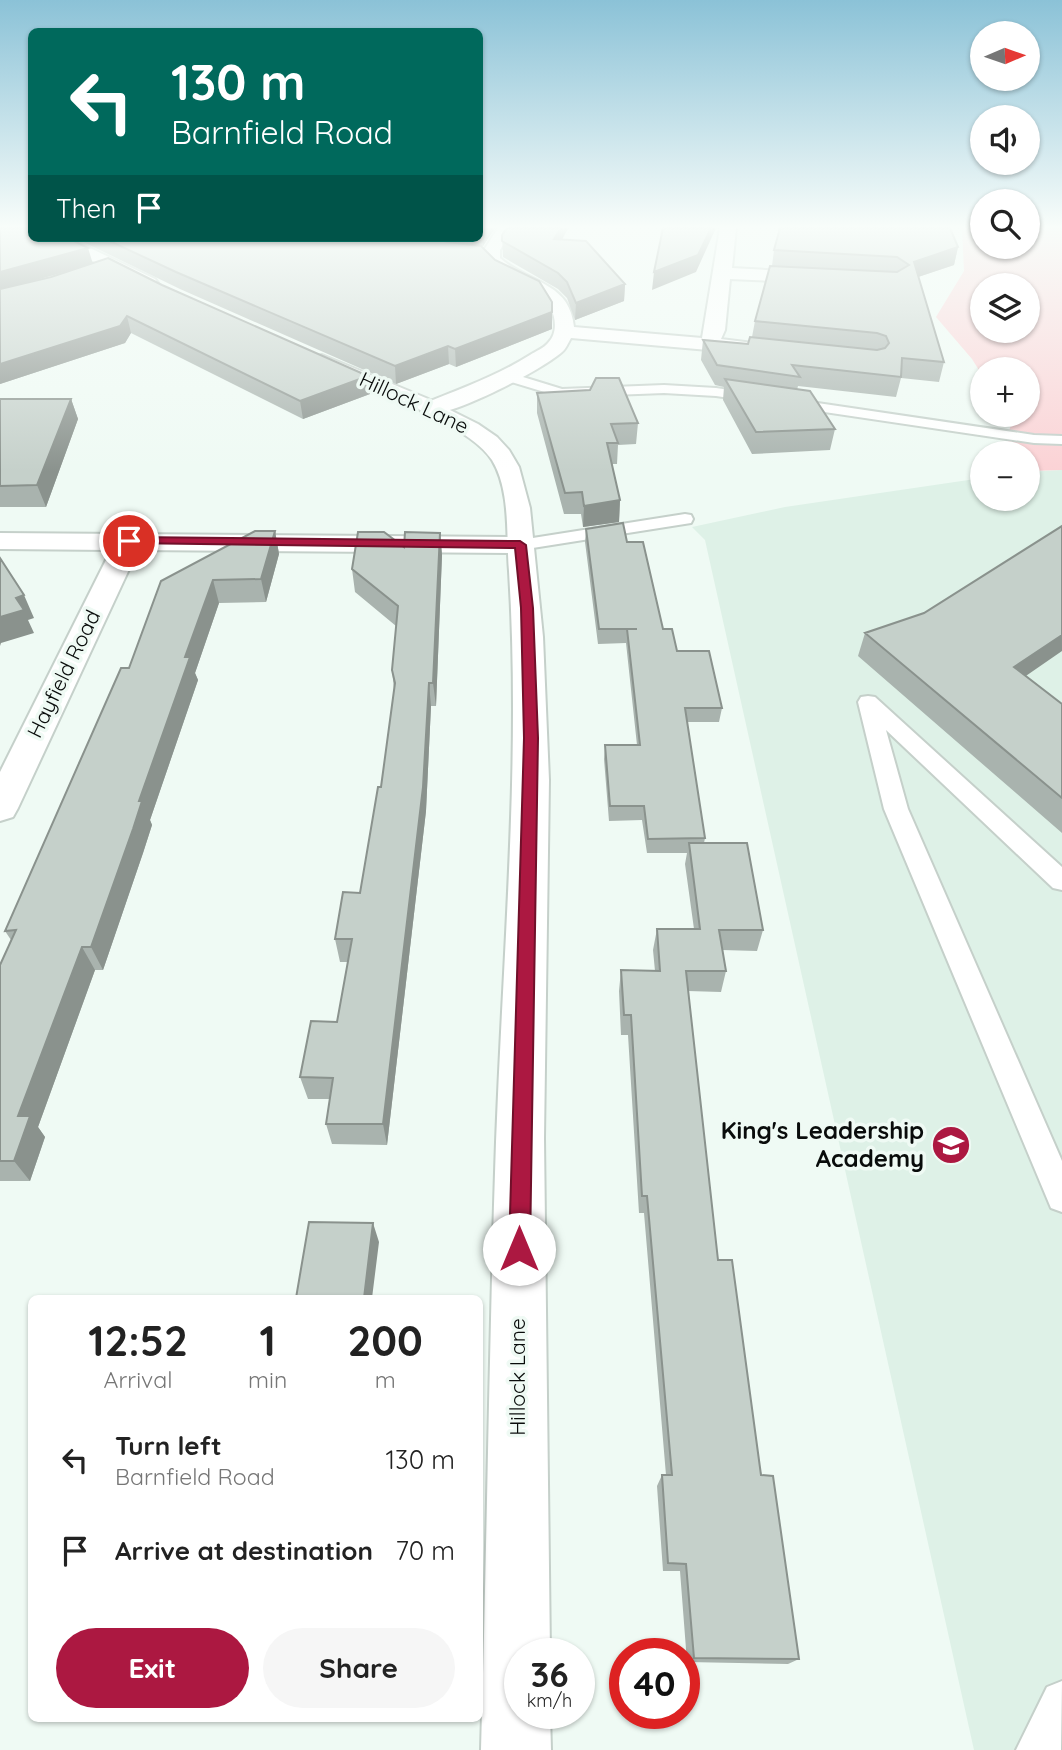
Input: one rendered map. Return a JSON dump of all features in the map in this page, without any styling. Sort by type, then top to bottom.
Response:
[{"type":"street","points":[[431,410],[510,377],[556,347],[565,331],[560,310]]},
{"type":"street","points":[[709,344],[715,330],[717,310]]},
{"type":"street","points":[[565,331],[777,351]]},
{"type":"street","name":"Hillock Lane","points":[[308,355],[475,430],[500,455],[513,488],[527,608],[531,738],[520,1138],[516,1750]]},
{"type":"street","points":[[0,541],[520,545]]},
{"type":"street","name":"Hayfield Road","points":[[0,808],[129,541]]},
{"type":"lane","points":[[510,377],[561,393],[664,389],[716,392],[1034,439],[1062,440]]},
{"type":"lane","points":[[520,545],[685,519]]},
{"type":"lane","points":[[1062,881],[868,702],[896,809],[1062,1197]]},
{"type":"lane","points":[[1038,1750],[1062,1702]]},
{"type":"shaded area","points":[[940,310],[970,310],[970,343],[1040,343],[1040,310],[1062,310],[1062,470],[1040,471],[1040,441],[1008,441],[1005,438],[1010,427],[1040,427],[1040,357],[970,357],[936,317]]},
{"type":"shaded area","name":"King's Leadership Academy","points":[[1062,470],[1062,1750],[974,1750],[705,540],[692,527],[785,507],[970,480],[970,511],[1040,511],[1040,471]]},
{"type":"building","points":[[0,310],[218,310],[368,376],[300,401],[127,316],[120,326],[0,364]]},
{"type":"building","points":[[264,310],[552,310],[552,312],[455,349],[448,346],[395,366]]},
{"type":"building","points":[[758,310],[928,310],[944,362],[902,358],[901,377],[792,365],[800,377],[717,365],[703,340],[748,344],[750,337],[877,350],[885,348],[889,343],[886,336],[877,333],[755,321]]},
{"type":"building","points":[[596,378],[619,378],[638,423],[611,424],[618,443],[607,443],[620,500],[584,506],[582,492],[565,493],[537,393],[590,390]]},
{"type":"building","points":[[725,379],[810,391],[835,429],[756,432]]},
{"type":"building","points":[[0,399],[71,399],[37,485],[0,486]]},
{"type":"building","points":[[623,523],[627,542],[643,542],[663,629],[672,629],[677,651],[709,651],[722,708],[685,708],[705,838],[648,839],[644,806],[610,806],[605,745],[640,745],[627,629],[599,629],[586,529]]},
{"type":"building","points":[[1062,526],[1062,635],[1014,667],[1062,704],[1062,798],[865,633],[924,613]]},
{"type":"building","points":[[255,531],[275,531],[261,579],[213,580],[185,657],[190,657],[139,801],[142,801],[133,829],[91,947],[82,947],[18,1116],[30,1116],[14,1161],[0,1161],[0,965],[16,930],[5,931],[121,668],[129,668],[161,581]]},
{"type":"building","points":[[358,532],[384,532],[404,547],[405,532],[440,533],[433,683],[429,683],[423,787],[383,1124],[326,1124],[333,1078],[300,1077],[311,1021],[337,1022],[352,939],[335,939],[343,892],[360,893],[378,787],[381,787],[395,683],[392,670],[398,606],[352,569]]},
{"type":"building","points":[[0,558],[24,595],[16,598],[24,610],[0,617]]},
{"type":"building","points":[[689,843],[747,843],[763,930],[719,930],[726,971],[686,971],[718,1260],[732,1260],[761,1475],[773,1476],[799,1659],[700,1658],[700,1638],[692,1638],[686,1564],[668,1563],[662,1475],[672,1475],[647,1196],[642,1196],[631,1015],[624,1015],[621,970],[660,971],[657,929],[700,929]]},
{"type":"building","points":[[309,1222],[373,1223],[364,1295],[297,1295]]},
{"type":"place","name":"King's Leadership Academy","points":[[951,1145]]},
{"type":"route","points":[[129,541],[520,545],[527,608],[531,738],[519,1249]]}]
